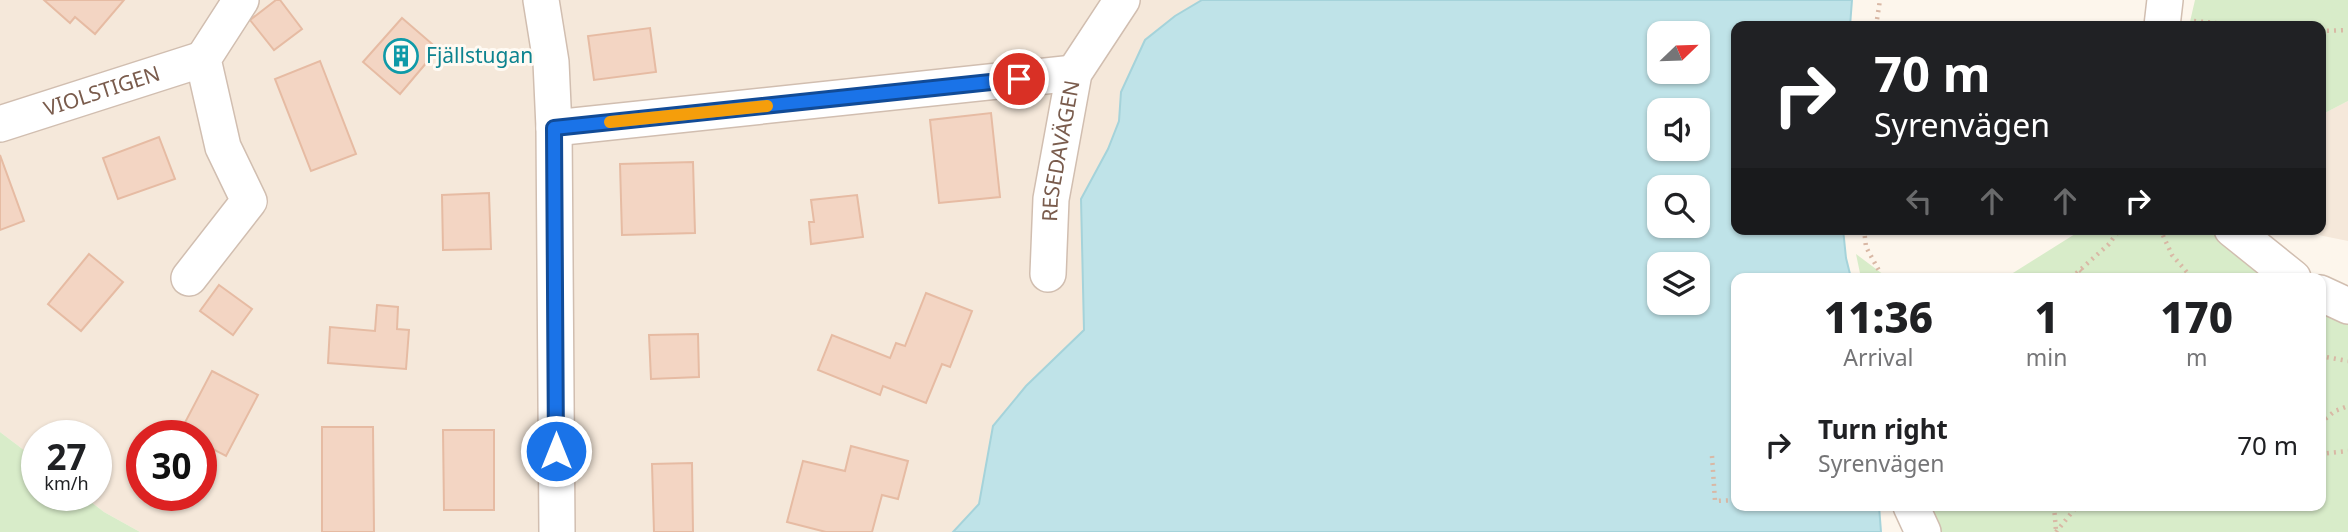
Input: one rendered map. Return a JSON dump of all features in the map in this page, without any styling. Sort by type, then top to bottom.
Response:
[{"type":"street","points":[[189,278],[249,201],[223,147],[203,59],[241,0]]},
{"type":"street","points":[[541,0],[551,62],[554,128],[557,532]]},
{"type":"street","name":"RESEDAVÄGEN","points":[[1048,274],[1051,200],[1073,73],[1122,0]]},
{"type":"street","name":"VIOLSTIGEN","points":[[0,124],[203,59]]},
{"type":"street","points":[[554,128],[1073,73]]},
{"type":"street","points":[[2239,235],[2287,273]]},
{"type":"street","points":[[2326,296],[2348,306]]},
{"type":"street","points":[[1913,511],[1923,532]]},
{"type":"path","points":[[1876,21],[1880,0]]},
{"type":"path","points":[[2163,15],[2209,21]]},
{"type":"path","points":[[2326,31],[2348,30]]},
{"type":"path","points":[[1865,235],[1866,247],[1880,273]]},
{"type":"path","points":[[2077,273],[2116,235]]},
{"type":"path","points":[[2163,235],[2172,254],[2188,273]]},
{"type":"path","points":[[2080,270],[2084,273]]},
{"type":"path","points":[[2326,357],[2348,361]]},
{"type":"path","points":[[2326,418],[2348,406]]},
{"type":"path","points":[[2326,453],[2348,451]]},
{"type":"path","points":[[1712,456],[1715,501],[1731,500]]},
{"type":"path","points":[[2054,511],[2056,532]]},
{"type":"path","points":[[2056,532],[2073,511]]},
{"type":"shaded area","points":[[0,0],[1202,0],[1175,16],[1145,40],[1121,92],[1119,121],[1108,149],[1081,199],[1084,330],[1026,386],[993,426],[979,504],[953,532],[140,532],[103,511],[112,511],[112,420],[21,420],[21,448],[0,432]]},
{"type":"shaded area","points":[[2348,101],[2348,241],[2318,235],[2326,235],[2326,112]]},
{"type":"green space","points":[[2195,0],[2348,0],[2348,101],[2326,112],[2326,21],[2190,21]]},
{"type":"green space","points":[[2073,235],[2220,235],[2266,273],[2013,273]]},
{"type":"green space","points":[[1856,254],[1881,273],[1860,273]]},
{"type":"green space","points":[[2326,314],[2348,324],[2348,532],[1934,532],[1921,511],[2326,511]]},
{"type":"green space","points":[[0,432],[21,448],[21,511],[103,511],[140,532],[0,532]]},
{"type":"water","points":[[1202,0],[1852,0],[1850,21],[1731,21],[1731,235],[1844,235],[1850,273],[1731,273],[1731,511],[1879,511],[1881,532],[953,532],[979,504],[993,426],[1026,386],[1084,330],[1081,199],[1108,149],[1119,121],[1121,92],[1145,40],[1175,16]]},
{"type":"building","points":[[44,0],[124,0],[95,34],[75,17],[70,23]]},
{"type":"building","points":[[276,0],[280,0],[302,29],[274,50],[250,20]]},
{"type":"building","name":"Fjällstugan","points":[[402,18],[438,49],[400,94],[363,62]]},
{"type":"building","points":[[650,28],[656,72],[594,80],[588,36]]},
{"type":"building","points":[[320,61],[356,154],[311,171],[275,79]]},
{"type":"building","points":[[991,113],[1000,197],[939,203],[930,120]]},
{"type":"building","points":[[159,137],[175,179],[118,199],[103,158]]},
{"type":"building","points":[[0,155],[24,221],[0,230]]},
{"type":"building","points":[[693,162],[695,233],[622,235],[620,164]]},
{"type":"building","points":[[489,193],[491,249],[443,250],[442,195]]},
{"type":"building","points":[[857,195],[863,237],[811,244],[809,222],[814,222],[811,200]]},
{"type":"building","points":[[89,254],[123,282],[81,331],[48,304]]},
{"type":"building","points":[[219,285],[252,309],[233,335],[200,311]]},
{"type":"building","points":[[926,293],[972,311],[950,367],[942,364],[926,403],[883,386],[880,395],[818,370],[832,335],[890,358],[896,343],[905,346]]},
{"type":"building","points":[[377,305],[398,307],[397,329],[409,330],[406,369],[328,363],[330,327],[375,331]]},
{"type":"building","points":[[698,334],[699,377],[651,379],[649,335]]},
{"type":"building","points":[[212,371],[258,395],[226,456],[217,451],[217,420],[186,420]]},
{"type":"building","points":[[322,427],[373,427],[374,532],[322,532]]},
{"type":"building","points":[[443,430],[494,430],[494,510],[444,510]]},
{"type":"building","points":[[851,446],[908,461],[898,499],[882,495],[872,532],[826,532],[787,522],[803,461],[845,471]]},
{"type":"building","points":[[692,463],[693,532],[654,532],[652,464]]},
{"type":"slow traffic","points":[[610,122],[767,106]]},
{"type":"place","name":"Fjällstugan","points":[[401,56]]},
{"type":"route","points":[[556,451],[554,128],[1019,79]]}]
